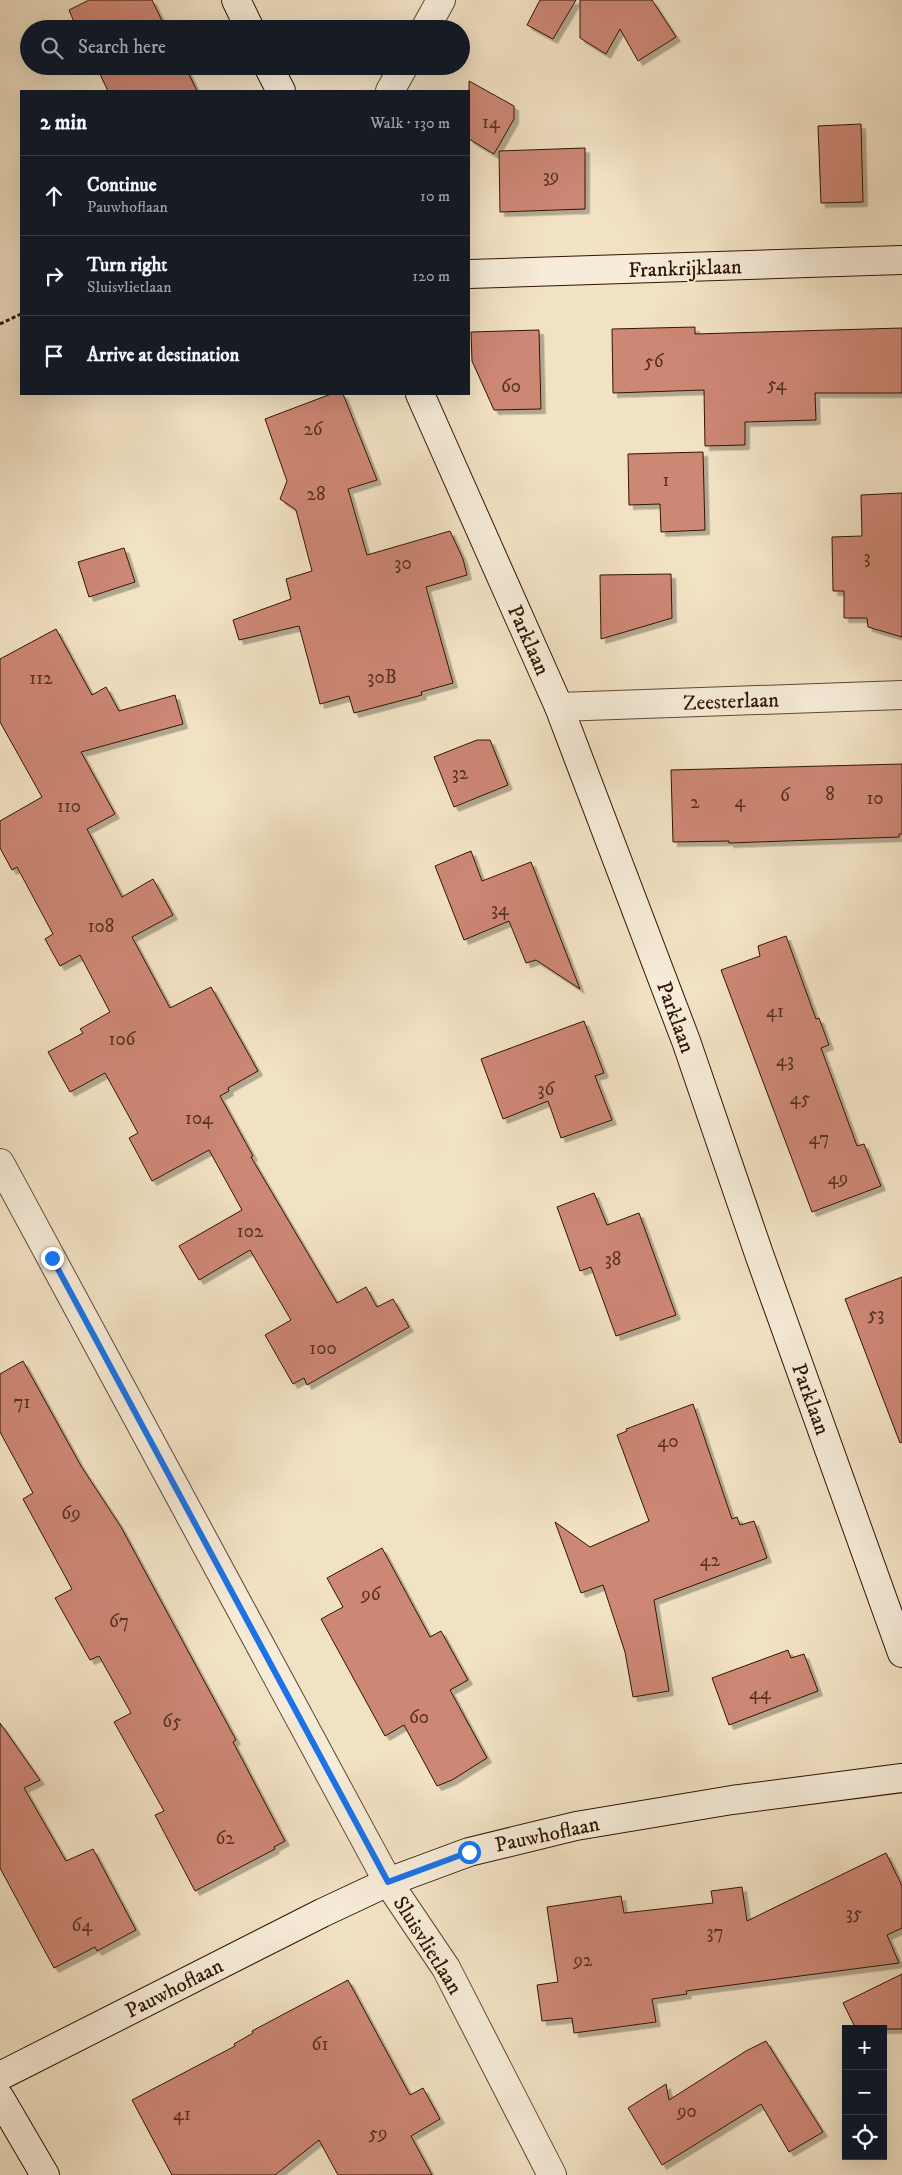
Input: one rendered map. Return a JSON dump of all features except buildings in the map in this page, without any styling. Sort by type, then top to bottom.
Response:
[{"type":"street","points":[[236,0],[246,20]]},
{"type":"street","points":[[430,20],[441,0]]},
{"type":"street","points":[[272,75],[280,90]]},
{"type":"street","points":[[391,90],[399,75]]},
{"type":"street","name":"Frankrijklaan","points":[[470,274],[902,260]]},
{"type":"street","name":"Parklaan","points":[[420,395],[559,707],[686,1041],[759,1254],[902,1653]]},
{"type":"street","name":"Zeesterlaan","points":[[559,707],[902,695]]},
{"type":"street","name":"Sluisvlietlaan","points":[[0,1163],[388,1882],[446,1968],[552,2175]]},
{"type":"street","name":"Pauwhoflaan","points":[[0,2076],[314,1917],[388,1882],[469,1852],[576,1826],[732,1800],[902,1778]]},
{"type":"street","points":[[0,2098],[45,2175]]},
{"type":"path","points":[[0,324],[20,314]]},
{"type":"route","points":[[52,1258],[388,1882],[469,1852]]}]
